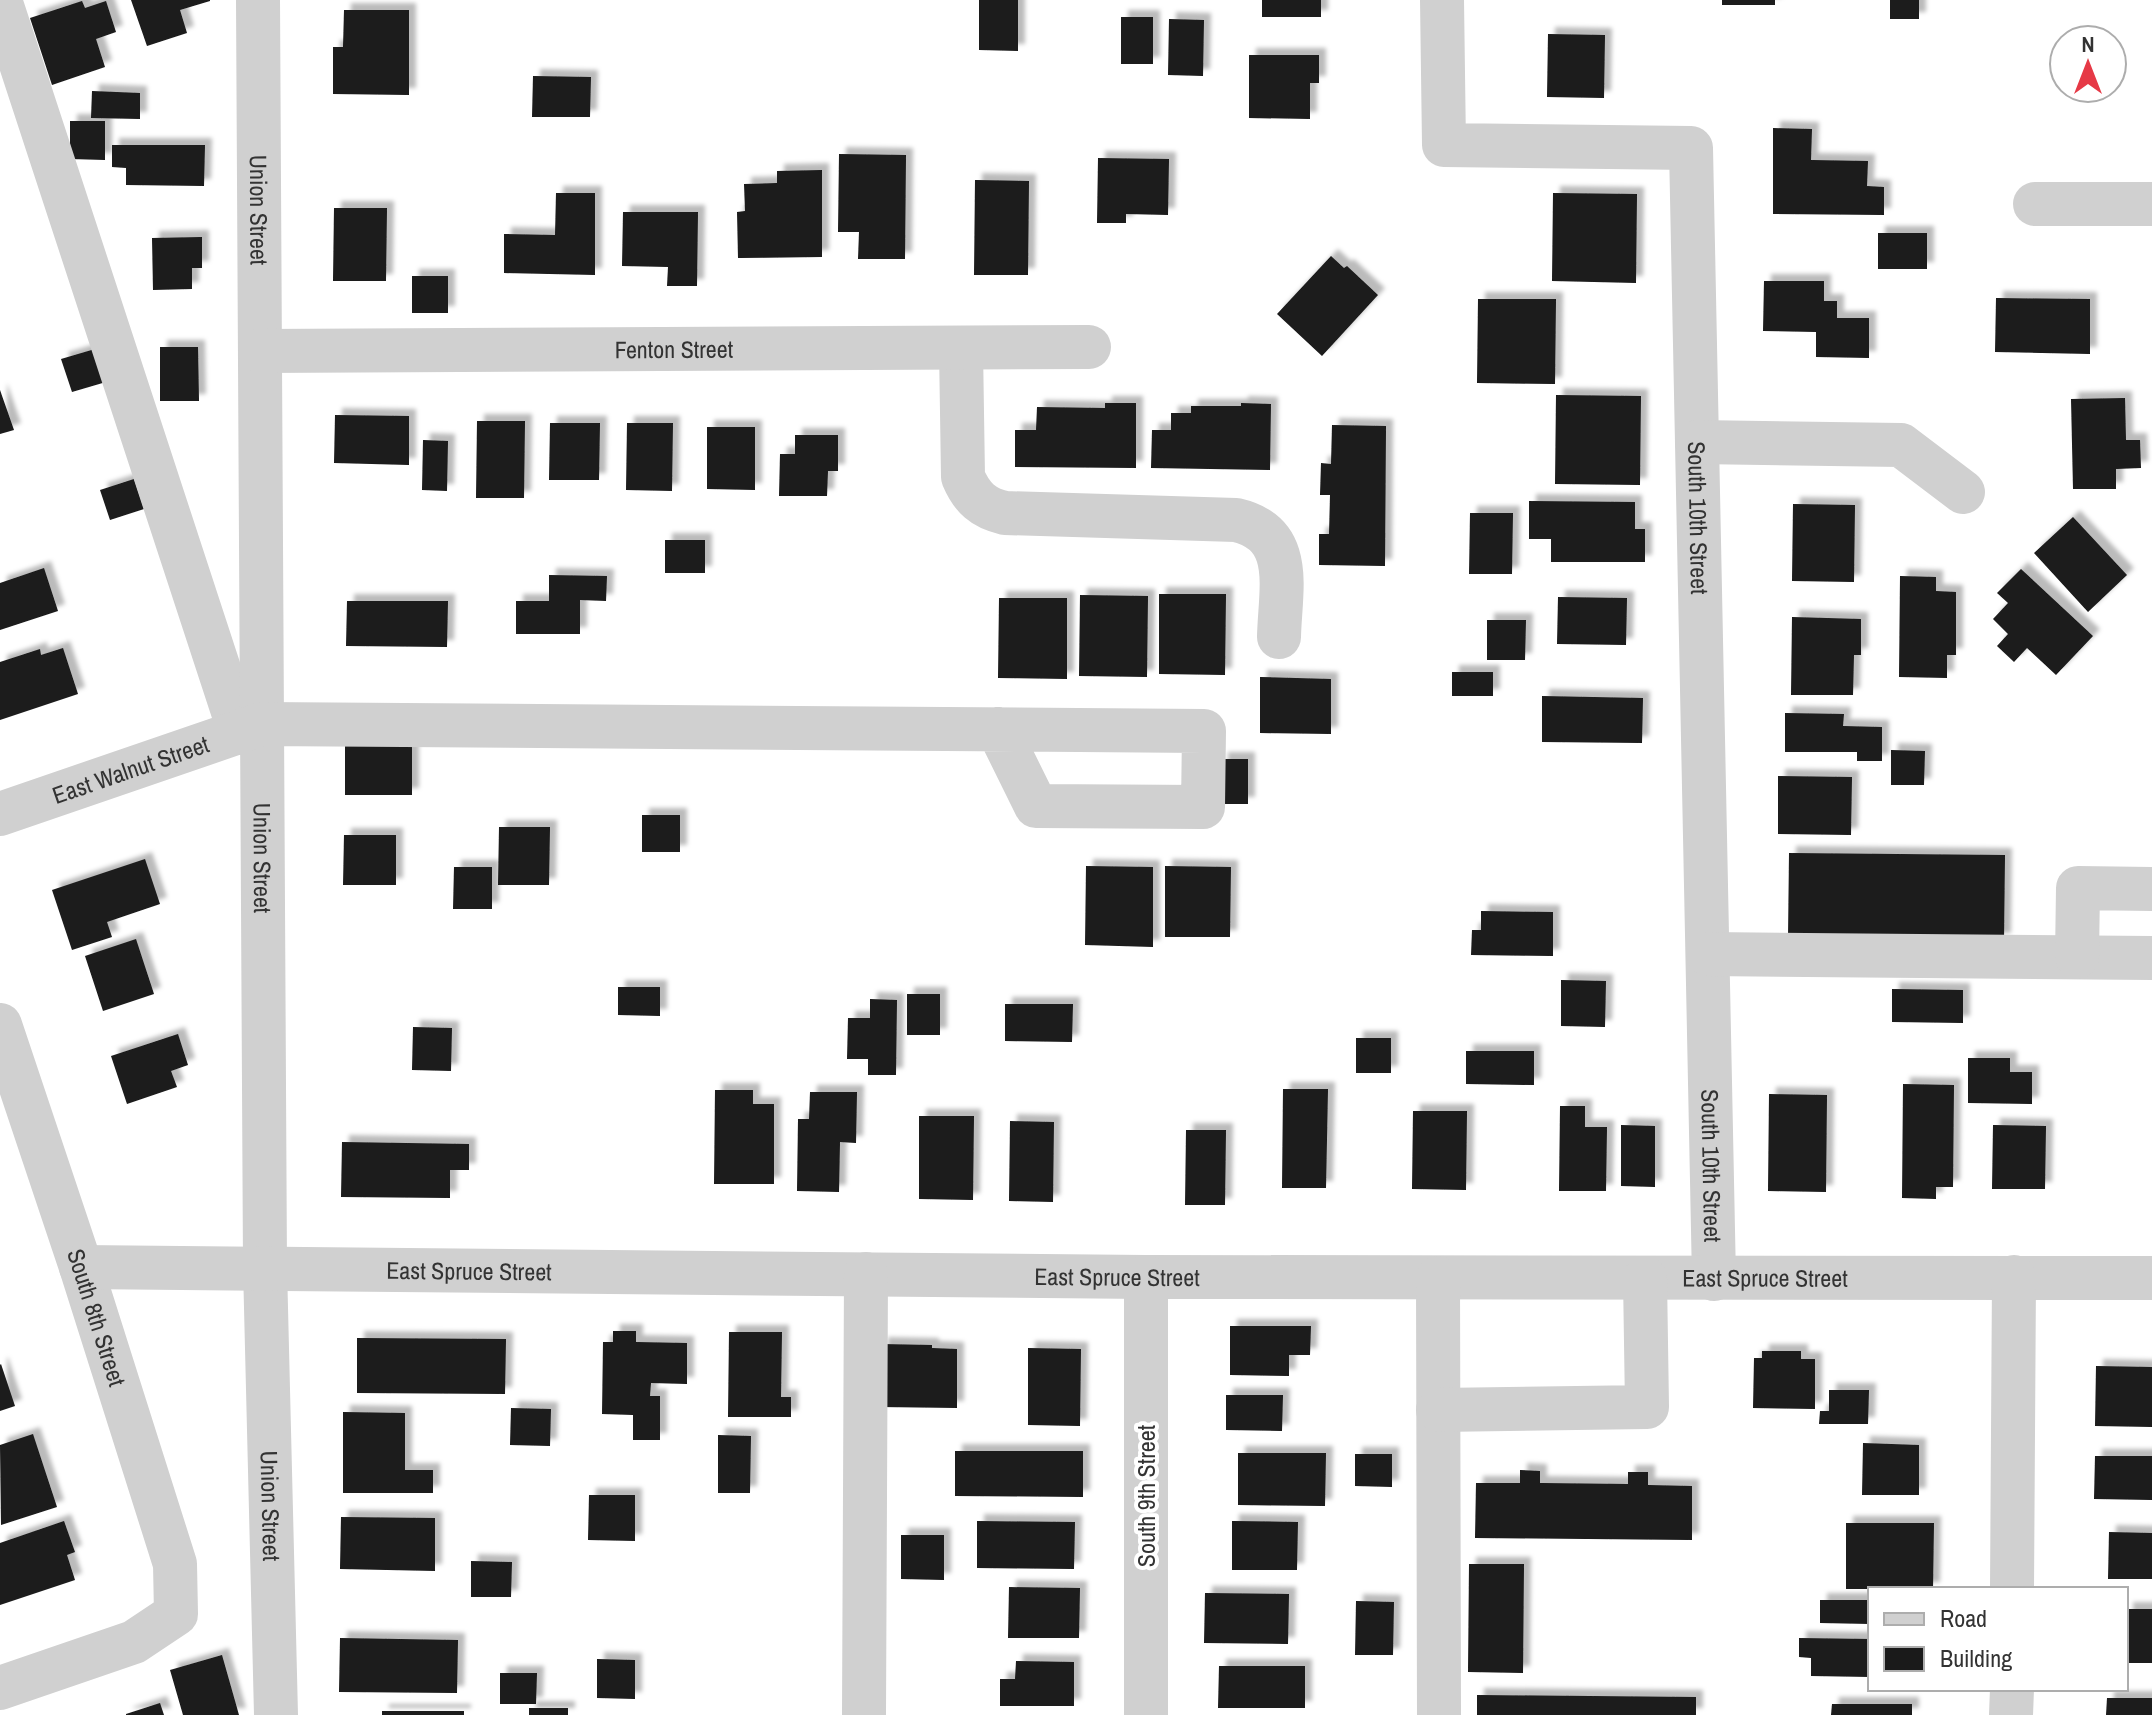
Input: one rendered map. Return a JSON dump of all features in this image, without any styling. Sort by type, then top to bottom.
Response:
[{"type":"street","points":[[0,0],[251,729]]},
{"type":"street","name":"Union Street","points":[[258,0],[260,351],[251,729],[276,1715]]},
{"type":"street","name":"South 10th Street","points":[[1442,0],[1444,145],[1691,148],[1714,1279]]},
{"type":"street","points":[[2035,204],[2152,204]]},
{"type":"street","name":"Fenton Street","points":[[260,351],[1089,347]]},
{"type":"street","points":[[961,348],[963,477],[970,492],[987,509],[1005,513],[1236,520],[1253,524],[1272,538],[1281,558],[1279,637]]},
{"type":"street","points":[[1697,442],[1901,445],[1963,492]]},
{"type":"street","name":"East Walnut Street","points":[[0,814],[251,729],[998,729]]},
{"type":"street","points":[[2077,957],[2078,888],[2152,889]]},
{"type":"street","points":[[1708,954],[2152,958]]},
{"type":"street","name":"South 8th Street","points":[[0,1025],[175,1564],[176,1614],[134,1642],[0,1688]]},
{"type":"street","name":"East Spruce Street","points":[[81,1267],[1146,1277],[2152,1278]]},
{"type":"street","points":[[864,1715],[866,1274]]},
{"type":"street","name":"South 9th Street","points":[[1146,1277],[1146,1715]]},
{"type":"street","points":[[2012,1587],[2014,1277]]},
{"type":"street","points":[[1438,1278],[1439,1715]]},
{"type":"street","points":[[1438,1410],[1647,1407],[1645,1278]]},
{"type":"street","points":[[2011,1715],[2012,1691]]},
{"type":"building","points":[[131,0],[210,1],[180,10],[187,33],[147,46]]},
{"type":"building","points":[[979,0],[1018,0],[1018,51],[979,50]]},
{"type":"building","points":[[1262,0],[1321,0],[1321,17],[1262,17]]},
{"type":"building","points":[[1722,0],[1775,0],[1775,5],[1722,5]]},
{"type":"building","points":[[1890,0],[1919,0],[1919,19],[1890,19]]},
{"type":"building","points":[[82,1],[85,8],[106,1],[116,32],[96,39],[105,67],[52,85],[30,18]]},
{"type":"building","points":[[344,10],[409,10],[409,95],[333,94],[333,47],[343,47]]},
{"type":"building","points":[[1121,17],[1153,17],[1153,64],[1121,64]]},
{"type":"building","points":[[1169,19],[1204,20],[1203,76],[1168,75]]},
{"type":"building","points":[[1548,34],[1605,35],[1604,98],[1547,97]]},
{"type":"building","points":[[1249,55],[1319,55],[1319,83],[1310,83],[1310,119],[1249,118]]},
{"type":"building","points":[[533,76],[591,77],[590,117],[532,117]]},
{"type":"building","points":[[92,91],[140,93],[140,119],[91,118]]},
{"type":"building","points":[[70,121],[105,121],[105,160],[70,159]]},
{"type":"building","points":[[1773,128],[1812,129],[1811,160],[1868,161],[1867,186],[1884,187],[1884,215],[1773,214]]},
{"type":"building","points":[[112,145],[205,145],[204,186],[126,185],[126,168],[112,167]]},
{"type":"building","points":[[839,154],[906,155],[905,259],[858,259],[859,232],[838,232]]},
{"type":"building","points":[[1098,158],[1169,159],[1168,215],[1126,214],[1126,223],[1097,223]]},
{"type":"building","points":[[822,170],[822,257],[738,258],[737,212],[745,211],[744,184],[777,183],[777,171]]},
{"type":"building","points":[[975,180],[1029,181],[1028,275],[974,275]]},
{"type":"building","points":[[556,193],[595,193],[595,275],[504,273],[504,234],[555,235]]},
{"type":"building","points":[[1553,193],[1637,194],[1636,283],[1552,281]]},
{"type":"building","points":[[334,208],[387,208],[386,281],[333,281]]},
{"type":"building","points":[[623,212],[698,212],[697,286],[667,286],[668,267],[622,266]]},
{"type":"building","points":[[1878,233],[1927,233],[1927,269],[1878,269]]},
{"type":"building","points":[[202,237],[202,268],[192,268],[192,289],[153,290],[152,238]]},
{"type":"building","points":[[1331,256],[1344,268],[1347,266],[1378,295],[1322,356],[1277,314]]},
{"type":"building","points":[[412,276],[448,276],[448,313],[412,313]]},
{"type":"building","points":[[1764,281],[1824,281],[1824,301],[1837,301],[1837,318],[1869,318],[1869,358],[1816,357],[1816,332],[1763,331]]},
{"type":"building","points":[[1996,298],[2090,299],[2090,354],[1995,352]]},
{"type":"building","points":[[1478,299],[1556,299],[1555,384],[1477,383]]},
{"type":"building","points":[[160,347],[198,347],[199,401],[160,401]]},
{"type":"building","points":[[95,349],[106,382],[72,392],[61,359]]},
{"type":"building","points":[[0,390],[14,430],[0,434]]},
{"type":"building","points":[[1556,395],[1641,396],[1640,485],[1555,484]]},
{"type":"building","points":[[2125,398],[2126,440],[2140,440],[2141,468],[2116,469],[2116,489],[2073,489],[2071,399]]},
{"type":"building","points":[[1105,403],[1136,403],[1136,468],[1015,467],[1015,430],[1036,430],[1037,407],[1105,408]]},
{"type":"building","points":[[1241,403],[1271,404],[1270,470],[1151,468],[1152,430],[1171,430],[1171,413],[1191,413],[1191,406],[1241,406]]},
{"type":"building","points":[[335,415],[409,416],[409,465],[334,463]]},
{"type":"building","points":[[477,421],[525,421],[524,498],[476,498]]},
{"type":"building","points":[[550,423],[600,423],[599,480],[549,480]]},
{"type":"building","points":[[627,423],[673,423],[672,491],[626,490]]},
{"type":"building","points":[[1332,425],[1386,426],[1385,566],[1319,565],[1319,534],[1329,534],[1330,495],[1320,495],[1321,463],[1331,464]]},
{"type":"building","points":[[707,427],[755,427],[755,490],[707,489]]},
{"type":"building","points":[[795,435],[838,435],[838,471],[828,471],[827,496],[779,496],[780,454],[795,454]]},
{"type":"building","points":[[423,440],[448,441],[447,491],[422,490]]},
{"type":"building","points":[[134,479],[144,509],[110,520],[100,490]]},
{"type":"building","points":[[1529,501],[1635,502],[1635,529],[1645,529],[1645,562],[1551,562],[1551,539],[1529,539]]},
{"type":"building","points":[[1793,504],[1855,505],[1854,582],[1792,581]]},
{"type":"building","points":[[1470,513],[1513,513],[1512,574],[1469,574]]},
{"type":"building","points":[[2073,517],[2127,575],[2088,612],[2034,553]]},
{"type":"building","points":[[665,540],[705,540],[705,573],[665,573]]},
{"type":"building","points":[[44,568],[58,611],[0,630],[0,583]]},
{"type":"building","points":[[2021,569],[2093,636],[2056,675],[2027,648],[2014,662],[1997,646],[2008,634],[1993,619],[2008,603],[1997,593]]},
{"type":"building","points":[[549,575],[607,576],[606,601],[580,600],[580,634],[516,634],[516,601],[549,601]]},
{"type":"building","points":[[1900,576],[1936,577],[1936,591],[1956,592],[1956,655],[1947,655],[1947,678],[1899,677]]},
{"type":"building","points":[[1159,594],[1226,594],[1225,675],[1159,674]]},
{"type":"building","points":[[1080,595],[1148,596],[1147,677],[1079,676]]},
{"type":"building","points":[[1558,597],[1627,598],[1626,645],[1557,644]]},
{"type":"building","points":[[999,598],[1067,598],[1067,679],[998,678]]},
{"type":"building","points":[[347,601],[448,601],[447,647],[346,646]]},
{"type":"building","points":[[1792,617],[1861,619],[1861,655],[1854,655],[1853,695],[1791,695]]},
{"type":"building","points":[[1487,620],[1526,620],[1525,660],[1487,660]]},
{"type":"building","points":[[63,648],[78,694],[0,720],[0,662],[40,649],[41,655]]},
{"type":"building","points":[[1452,672],[1493,672],[1493,696],[1452,696]]},
{"type":"building","points":[[1260,677],[1331,679],[1331,734],[1260,733]]},
{"type":"building","points":[[1542,696],[1643,698],[1642,743],[1542,742]]},
{"type":"building","points":[[1785,713],[1844,714],[1843,726],[1882,727],[1882,761],[1857,761],[1857,752],[1785,752]]},
{"type":"building","points":[[345,741],[412,742],[412,795],[345,795]]},
{"type":"building","points":[[1891,750],[1925,751],[1924,785],[1891,785]]},
{"type":"building","points":[[1221,759],[1248,759],[1248,804],[1221,804]]},
{"type":"building","points":[[1778,776],[1852,777],[1851,835],[1778,834]]},
{"type":"building","points":[[642,815],[680,815],[680,852],[642,852]]},
{"type":"building","points":[[499,827],[550,827],[549,885],[498,885]]},
{"type":"building","points":[[344,835],[396,835],[396,885],[343,885]]},
{"type":"building","points":[[1789,853],[2005,855],[2004,940],[1788,938]]},
{"type":"building","points":[[145,859],[160,904],[107,922],[112,937],[72,950],[52,890]]},
{"type":"building","points":[[1086,866],[1153,867],[1153,947],[1085,945]]},
{"type":"building","points":[[1165,866],[1231,867],[1230,937],[1165,937]]},
{"type":"building","points":[[454,867],[492,867],[492,909],[453,909]]},
{"type":"building","points":[[1481,911],[1553,912],[1553,956],[1471,955],[1472,930],[1481,930]]},
{"type":"building","points":[[136,939],[154,994],[103,1011],[85,956]]},
{"type":"building","points":[[1561,980],[1606,981],[1605,1027],[1561,1026]]},
{"type":"building","points":[[618,987],[660,987],[660,1016],[618,1015]]},
{"type":"building","points":[[1892,989],[1963,990],[1963,1023],[1892,1022]]},
{"type":"building","points":[[907,994],[940,994],[940,1035],[907,1035]]},
{"type":"building","points":[[870,999],[897,1000],[896,1075],[868,1075],[868,1059],[847,1059],[848,1018],[870,1018]]},
{"type":"building","points":[[1005,1004],[1073,1004],[1072,1042],[1005,1041]]},
{"type":"building","points":[[413,1027],[452,1028],[451,1071],[412,1070]]},
{"type":"building","points":[[178,1034],[188,1065],[171,1071],[177,1087],[127,1104],[111,1056]]},
{"type":"building","points":[[1356,1038],[1391,1038],[1391,1073],[1356,1073]]},
{"type":"building","points":[[1466,1051],[1534,1051],[1534,1085],[1466,1084]]},
{"type":"building","points":[[1968,1058],[2010,1058],[2010,1072],[2032,1072],[2032,1104],[1968,1103]]},
{"type":"building","points":[[1903,1084],[1954,1085],[1953,1187],[1936,1187],[1936,1199],[1902,1198]]},
{"type":"building","points":[[1283,1089],[1328,1089],[1326,1188],[1282,1188]]},
{"type":"building","points":[[715,1090],[753,1090],[753,1104],[774,1104],[774,1184],[714,1184]]},
{"type":"building","points":[[810,1092],[857,1092],[856,1143],[840,1142],[839,1192],[797,1191],[798,1119],[809,1119]]},
{"type":"building","points":[[1769,1094],[1827,1095],[1826,1192],[1768,1191]]},
{"type":"building","points":[[1560,1106],[1585,1106],[1585,1127],[1607,1127],[1606,1191],[1559,1191]]},
{"type":"building","points":[[1413,1111],[1467,1111],[1466,1190],[1412,1189]]},
{"type":"building","points":[[919,1116],[974,1116],[973,1200],[919,1199]]},
{"type":"building","points":[[1010,1121],[1054,1122],[1053,1202],[1009,1201]]},
{"type":"building","points":[[1621,1125],[1655,1126],[1655,1187],[1621,1186]]},
{"type":"building","points":[[1993,1125],[2046,1126],[2045,1189],[1992,1189]]},
{"type":"building","points":[[1186,1130],[1226,1130],[1225,1205],[1185,1205]]},
{"type":"building","points":[[342,1142],[469,1144],[469,1170],[450,1170],[450,1198],[341,1197]]},
{"type":"building","points":[[1230,1326],[1311,1326],[1310,1355],[1289,1355],[1289,1376],[1230,1375]]},
{"type":"building","points":[[613,1331],[636,1331],[636,1342],[687,1343],[687,1384],[651,1383],[650,1396],[660,1396],[660,1440],[633,1440],[633,1415],[602,1414],[603,1342],[613,1342]]},
{"type":"building","points":[[729,1332],[782,1332],[781,1397],[791,1397],[791,1417],[728,1417]]},
{"type":"building","points":[[357,1338],[506,1339],[505,1394],[357,1393]]},
{"type":"building","points":[[881,1344],[957,1349],[957,1408],[880,1407]]},
{"type":"building","points":[[1028,1348],[1081,1349],[1080,1426],[1028,1425]]},
{"type":"building","points":[[1762,1351],[1801,1351],[1801,1359],[1815,1359],[1815,1409],[1753,1408],[1754,1358],[1762,1358]]},
{"type":"building","points":[[0,1365],[15,1406],[0,1411]]},
{"type":"building","points":[[2096,1366],[2152,1367],[2152,1427],[2095,1426]]},
{"type":"building","points":[[1829,1390],[1869,1390],[1868,1424],[1819,1424],[1820,1411],[1829,1411]]},
{"type":"building","points":[[1226,1395],[1283,1395],[1282,1431],[1226,1430]]},
{"type":"building","points":[[511,1408],[551,1409],[550,1446],[510,1445]]},
{"type":"building","points":[[343,1412],[405,1413],[405,1470],[433,1470],[433,1493],[343,1493]]},
{"type":"building","points":[[33,1434],[57,1507],[1,1525],[0,1445]]},
{"type":"building","points":[[718,1435],[751,1436],[750,1493],[718,1493]]},
{"type":"building","points":[[1863,1443],[1919,1445],[1919,1495],[1862,1495]]},
{"type":"building","points":[[955,1451],[1083,1451],[1083,1497],[955,1496]]},
{"type":"building","points":[[1238,1453],[1326,1453],[1325,1506],[1238,1505]]},
{"type":"building","points":[[1355,1454],[1392,1454],[1392,1487],[1355,1486]]},
{"type":"building","points":[[2095,1456],[2152,1456],[2152,1500],[2094,1499]]},
{"type":"building","points":[[1520,1470],[1540,1471],[1540,1483],[1628,1484],[1628,1472],[1648,1472],[1648,1485],[1692,1486],[1692,1540],[1475,1538],[1476,1483],[1520,1483]]},
{"type":"building","points":[[589,1495],[635,1495],[635,1541],[588,1540]]},
{"type":"building","points":[[341,1517],[435,1518],[435,1571],[340,1569]]},
{"type":"building","points":[[64,1521],[75,1552],[67,1555],[75,1580],[0,1605],[0,1543]]},
{"type":"building","points":[[977,1521],[1075,1522],[1074,1569],[977,1568]]},
{"type":"building","points":[[1232,1521],[1298,1522],[1297,1570],[1232,1570]]},
{"type":"building","points":[[1846,1523],[1934,1523],[1933,1587],[1846,1589]]},
{"type":"building","points":[[2109,1532],[2152,1533],[2152,1579],[2108,1579]]},
{"type":"building","points":[[901,1535],[944,1535],[944,1580],[901,1579]]},
{"type":"building","points":[[471,1561],[512,1562],[511,1597],[471,1597]]},
{"type":"building","points":[[1469,1564],[1524,1564],[1523,1673],[1468,1672]]},
{"type":"building","points":[[1009,1587],[1080,1588],[1079,1638],[1008,1638]]},
{"type":"building","points":[[1205,1593],[1289,1594],[1288,1644],[1204,1643]]},
{"type":"building","points":[[1820,1600],[1868,1600],[1868,1624],[1820,1623]]},
{"type":"building","points":[[1356,1601],[1394,1602],[1393,1655],[1355,1655]]},
{"type":"building","points":[[2128,1609],[2152,1609],[2152,1663],[2128,1663]]},
{"type":"building","points":[[340,1638],[458,1640],[457,1693],[339,1692]]},
{"type":"building","points":[[1799,1638],[1868,1639],[1868,1677],[1811,1676],[1811,1658],[1799,1657]]},
{"type":"building","points":[[222,1655],[239,1715],[183,1715],[170,1670]]},
{"type":"building","points":[[597,1659],[635,1660],[635,1699],[597,1698]]},
{"type":"building","points":[[1016,1661],[1074,1662],[1074,1706],[1000,1706],[1000,1679],[1015,1679]]},
{"type":"building","points":[[1219,1666],[1305,1666],[1305,1708],[1218,1708]]},
{"type":"building","points":[[500,1673],[537,1673],[536,1704],[500,1704]]},
{"type":"building","points":[[1477,1695],[1696,1697],[1696,1715],[1477,1715]]},
{"type":"building","points":[[2107,1698],[2152,1698],[2152,1715],[2106,1715]]},
{"type":"building","points":[[160,1703],[164,1715],[126,1715],[126,1714]]},
{"type":"building","points":[[1832,1704],[1912,1704],[1912,1715],[1831,1715]]},
{"type":"building","points":[[529,1708],[568,1708],[568,1715],[529,1715]]},
{"type":"building","points":[[382,1711],[464,1711],[464,1715],[382,1715]]}]
